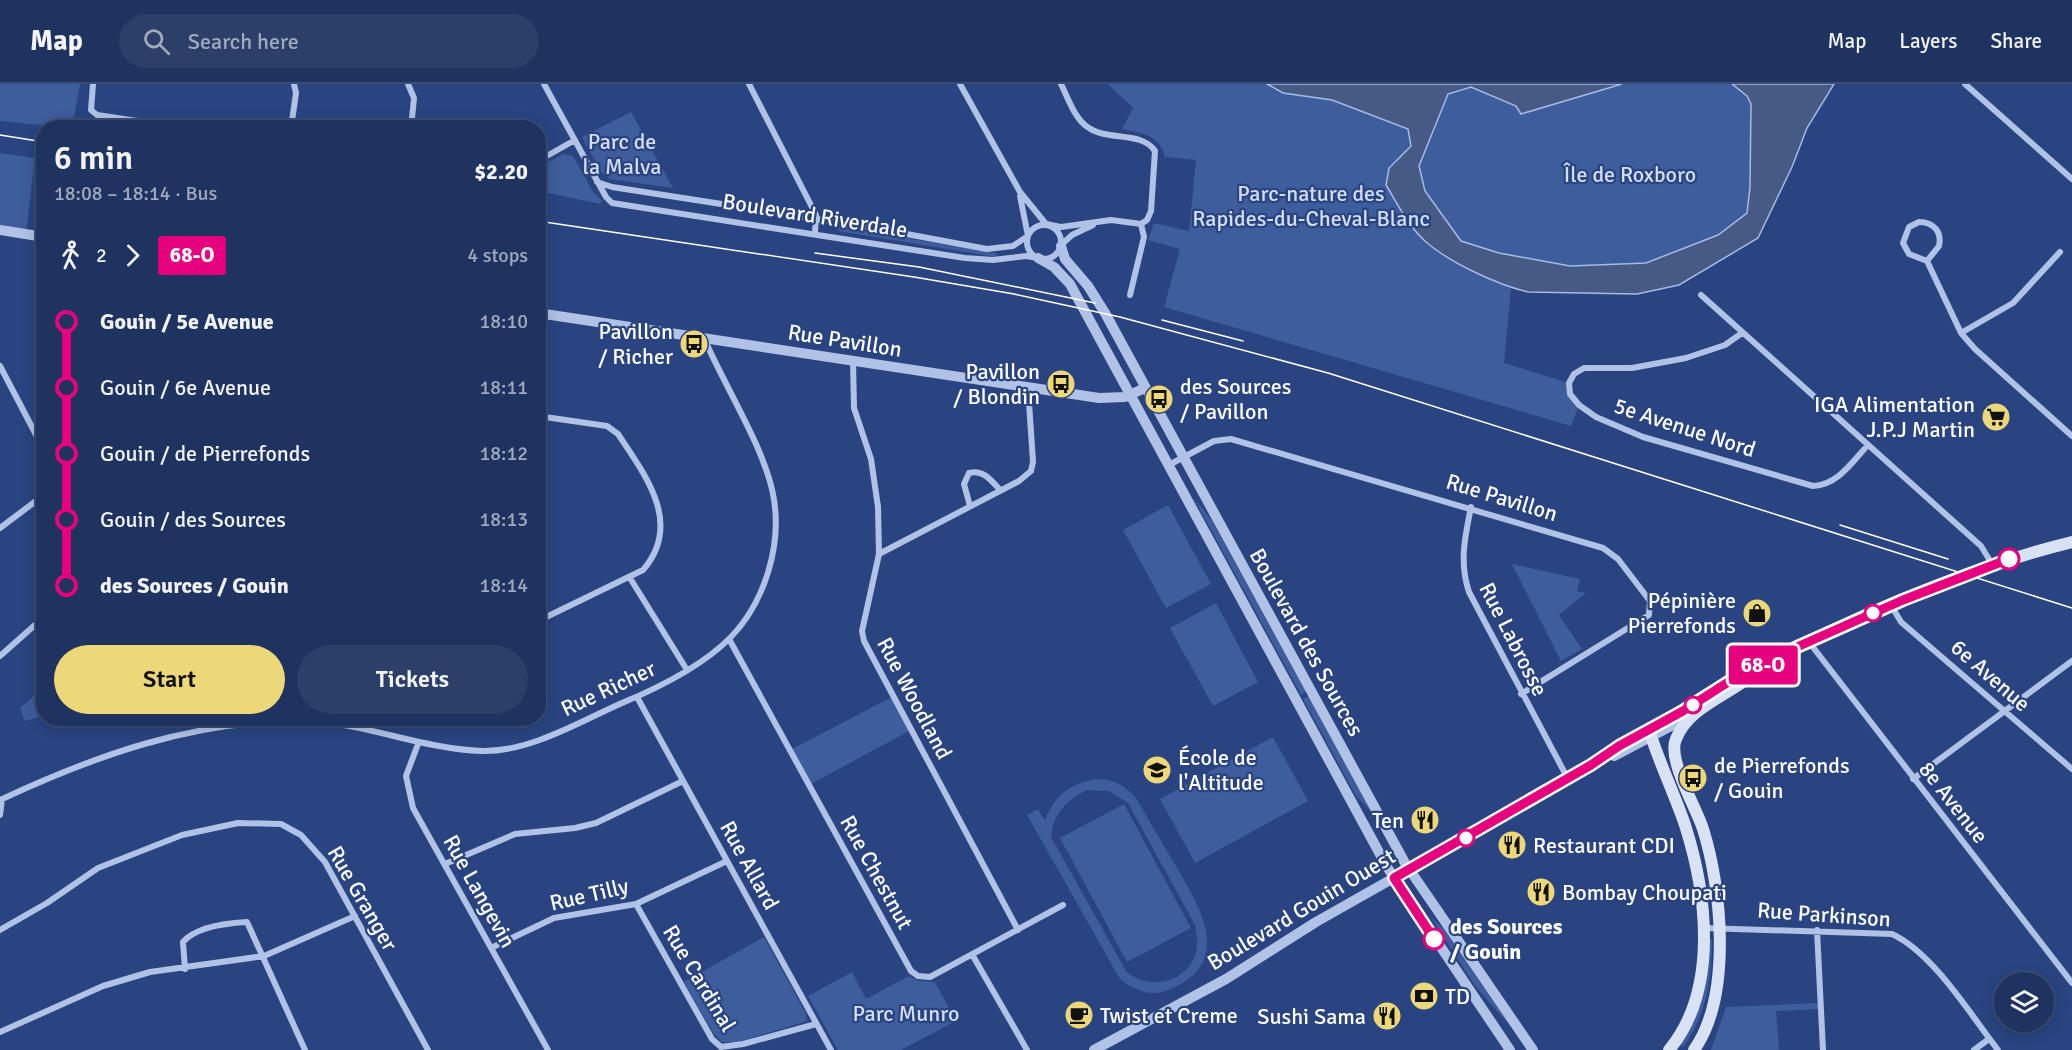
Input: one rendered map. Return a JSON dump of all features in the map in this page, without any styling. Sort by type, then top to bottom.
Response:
[{"type":"main road","name":"Boulevard Gouin Ouest","points":[[1650,733],[1733,679],[1809,642],[1891,605],[1992,564],[2072,542]]},
{"type":"main road","name":"Boulevard Gouin Ouest","points":[[2033,552],[2072,551]]},
{"type":"main road","name":"Boulevard Gouin Ouest","points":[[1690,716],[1738,686],[1768,662]]},
{"type":"main road","points":[[1690,716],[1676,738],[1674,751],[1706,839],[1719,927],[1715,998],[1706,1030],[1694,1050]]},
{"type":"main road","points":[[1650,733],[1690,844],[1702,928],[1703,959],[1698,994],[1686,1025],[1669,1050]]},
{"type":"street","points":[[93,84],[91,110],[98,115],[131,120]]},
{"type":"street","points":[[292,120],[296,93],[294,84]]},
{"type":"street","points":[[408,84],[414,98],[412,120]]},
{"type":"street","name":"Boulevard Riverdale","points":[[544,84],[597,181],[612,203],[815,232],[983,260],[1026,256],[1038,258]]},
{"type":"street","points":[[749,84],[816,219],[815,232]]},
{"type":"street","points":[[960,84],[1020,192],[1058,234],[1061,246]]},
{"type":"street","points":[[1028,236],[1038,226],[1099,223],[1113,220],[1141,224],[1148,219],[1151,211],[1155,151],[1145,142],[1099,133],[1088,128],[1061,84]]},
{"type":"street","points":[[1965,84],[2072,179]]},
{"type":"street","points":[[546,156],[575,140]]},
{"type":"street","name":"Boulevard Riverdale","points":[[597,181],[612,187],[987,249],[1013,246],[1028,236]]},
{"type":"street","points":[[1020,192],[1028,236],[1028,249],[1038,258],[1053,256],[1072,235],[1099,223]]},
{"type":"street","points":[[1927,261],[1939,246],[1939,234],[1931,224],[1919,222],[1909,227],[1904,243],[1909,254],[1927,261],[1961,333],[1975,349],[2072,436]]},
{"type":"street","points":[[1131,295],[1144,237],[1141,224]]},
{"type":"street","points":[[0,230],[36,236]]},
{"type":"street","name":"Boulevard des Sources","points":[[1061,246],[1065,259],[1097,300],[1410,869],[1533,1050]]},
{"type":"street","points":[[1961,333],[2013,303],[2060,252]]},
{"type":"street","name":"Boulevard des Sources","points":[[1038,258],[1054,267],[1070,284],[1167,466],[1394,878],[1510,1050]]},
{"type":"street","points":[[1701,295],[1981,546],[1992,564]]},
{"type":"street","name":"Rue Pavillon","points":[[546,314],[1105,399],[1130,396],[1145,388]]},
{"type":"street","name":"5e Avenue Nord","points":[[1742,333],[1725,345],[1686,358],[1632,368],[1584,368],[1574,374],[1569,383],[1570,394],[1579,405],[1596,417],[1643,437],[1813,486],[1826,486],[1838,478],[1868,445]]},
{"type":"street","name":"Rue Richer","points":[[343,726],[418,744],[483,751],[523,746],[637,697],[687,669],[729,639],[744,622],[763,587],[772,557],[776,525],[773,494],[755,443],[720,376],[704,338]]},
{"type":"street","name":"Rue Woodland","points":[[854,361],[852,400],[871,459],[878,507],[879,554],[862,631],[864,640],[1018,930]]},
{"type":"street","points":[[0,366],[36,435]]},
{"type":"street","points":[[879,554],[1000,490],[1031,471],[1033,462],[1028,388]]},
{"type":"street","points":[[546,417],[608,426],[618,434],[658,504],[662,523],[655,556],[643,570],[546,617]]},
{"type":"street","name":"Rue Pavillon","points":[[1167,466],[1214,441],[1231,439],[1471,507],[1603,548],[1618,559],[1650,600],[1649,615],[1521,694]]},
{"type":"street","points":[[970,506],[964,484],[969,474],[978,472],[985,475],[1000,490]]},
{"type":"street","points":[[0,528],[36,501]]},
{"type":"street","name":"Rue Labrosse","points":[[1471,507],[1462,550],[1464,577],[1521,694],[1568,779]]},
{"type":"street","points":[[630,578],[687,669]]},
{"type":"street","name":"6e Avenue","points":[[1891,605],[1901,622],[2072,769]]},
{"type":"street","points":[[0,656],[36,624]]},
{"type":"street","name":"Rue Chestnut","points":[[729,639],[911,971],[918,976],[930,977],[973,956],[1063,905]]},
{"type":"street","name":"8e Avenue","points":[[1809,642],[2072,983]]},
{"type":"street","points":[[1913,779],[2072,661]]},
{"type":"street","name":"Rue Allard","points":[[637,697],[831,1050]]},
{"type":"street","name":"Boulevard Gouin Ouest","points":[[1094,1050],[1226,980],[1310,926],[1591,765],[1650,733],[1690,716]]},
{"type":"street","name":"Rue Richer","points":[[0,814],[1,800],[54,775],[133,746],[180,734],[227,726]]},
{"type":"street","name":"Rue Langevin","points":[[418,744],[406,776],[407,790],[413,808],[548,1050]]},
{"type":"street","points":[[445,864],[514,834],[596,824],[683,781]]},
{"type":"street","name":"Rue Granger","points":[[0,930],[47,903],[98,867],[182,836],[238,823],[281,824],[301,835],[325,862],[428,1050]]},
{"type":"street","name":"Rue Tilly","points":[[492,948],[554,918],[636,904],[727,861]]},
{"type":"street","name":"Rue Cardinal","points":[[636,904],[712,1039],[721,1047],[744,1044],[816,1024]]},
{"type":"street","points":[[0,1032],[103,986],[150,972],[185,969],[264,956],[355,916]]},
{"type":"street","points":[[185,969],[183,942],[188,936],[229,923],[247,922],[305,1050]]},
{"type":"street","name":"Rue Parkinson","points":[[1702,928],[1892,934],[1909,942],[1927,958],[1998,1050]]},
{"type":"street","points":[[1817,930],[1823,1050]]},
{"type":"street","points":[[973,956],[1027,1050]]},
{"type":"street","points":[[1974,1050],[1989,1039]]},
{"type":"green space","points":[[0,84],[80,84],[74,116],[69,120],[36,120],[36,125],[0,121]]},
{"type":"green space","name":"Parc-nature des Rapides-du-Cheval-Blanc","points":[[1108,84],[1771,84],[1757,219],[1663,274],[1561,281],[1441,253],[1511,288],[1504,363],[1569,383],[1570,394],[1579,405],[1571,426],[1164,307],[1180,249],[1148,240],[1154,223],[1189,231],[1196,160],[1165,157],[1159,144],[1149,136],[1122,129],[1133,108]]},
{"type":"green space","name":"Parc de la Malva","points":[[631,112],[673,188],[610,179],[601,172],[582,137]]},
{"type":"green space","points":[[0,153],[35,158],[26,234],[0,230]]},
{"type":"green space","name":"Parc de la Malva","points":[[563,154],[573,156],[593,192],[602,201],[600,204],[546,192],[546,163]]},
{"type":"green space","points":[[839,227],[996,253],[996,257],[838,231]]},
{"type":"green space","points":[[1193,497],[1211,519],[1306,692],[1301,695]]},
{"type":"green space","points":[[1168,505],[1211,584],[1166,608],[1123,530]]},
{"type":"green space","points":[[1512,564],[1580,579],[1577,591],[1586,593],[1559,615],[1582,649],[1561,661]]},
{"type":"green space","points":[[1216,603],[1258,682],[1213,706],[1170,628]]},
{"type":"green space","points":[[36,694],[36,718],[25,721],[20,708]]},
{"type":"green space","points":[[894,696],[911,730],[809,785],[790,750]]},
{"type":"green space","points":[[1309,696],[1372,812],[1356,796],[1303,699]]},
{"type":"green space","points":[[1273,737],[1308,801],[1195,863],[1160,799]]},
{"type":"green space","points":[[1098,779],[1115,782],[1136,798],[1201,914],[1206,931],[1207,947],[1203,962],[1193,975],[1175,987],[1160,992],[1146,992],[1133,988],[1120,979],[1027,815],[1038,809],[1045,821],[1058,798],[1072,787]],"holes":[[[1087,790],[1109,791],[1128,803],[1195,925],[1196,954],[1189,967],[1173,979],[1144,981],[1126,971],[1051,837],[1058,814],[1073,798]]]},
{"type":"green space","points":[[1124,804],[1191,928],[1127,962],[1060,838]]},
{"type":"green space","points":[[1430,916],[1443,928],[1511,1027],[1475,986]]},
{"type":"green space","points":[[764,937],[806,1014],[807,1021],[738,1042],[722,1042],[713,1033],[684,982]]},
{"type":"green space","points":[[1708,939],[1712,939],[1712,954],[1703,1009],[1683,1047],[1679,1044],[1693,1019],[1702,994]]},
{"type":"green space","name":"Parc Munro","points":[[852,972],[866,999],[909,976],[919,981],[935,982],[956,1021],[901,1050],[838,1050],[808,996]]},
{"type":"green space","points":[[1819,1003],[1819,1009],[1776,1011],[1779,1050],[1711,1050],[1726,1007]]},
{"type":"shaded area","points":[[1267,84],[1622,84],[1521,114],[1516,106],[1471,87],[1448,94],[1419,166],[1425,191],[1461,241],[1499,253],[1570,266],[1646,263],[1718,235],[1747,213],[1750,187],[1751,104],[1747,96],[1732,84],[1834,84],[1807,128],[1792,167],[1758,238],[1679,285],[1637,294],[1528,292],[1460,265],[1435,249],[1419,235],[1386,185],[1389,168],[1411,146],[1408,129],[1332,100],[1283,93]]},
{"type":"tram line","points":[[0,135],[36,141]]},
{"type":"tram line","points":[[546,222],[914,277],[1014,294],[1120,317],[1328,373],[2072,608]]},
{"type":"tram line","points":[[815,253],[919,267],[1095,303]]},
{"type":"tram line","points":[[1162,320],[1243,341]]},
{"type":"tram line","points":[[1840,525],[1948,559]]},
{"type":"bus line","name":"68-O","points":[[1434,939],[1394,878],[1683,711],[1733,679],[1838,628],[1978,569],[2009,559]]},
{"type":"place","name":"Pavillon / Richer","points":[[694,344]]},
{"type":"place","name":"Pavillon / Blondin","points":[[1061,384]]},
{"type":"place","name":"des Sources / Pavillon","points":[[1159,399]]},
{"type":"place","name":"IGA Alimentation J.P.J Martin","points":[[1996,417]]},
{"type":"place","name":"Pépinière Pierrefonds","points":[[1757,613]]},
{"type":"place","name":"École de l'Altitude","points":[[1157,770]]},
{"type":"place","name":"de Pierrefonds / Gouin","points":[[1693,778]]},
{"type":"place","name":"Ten","points":[[1425,820]]},
{"type":"place","name":"Restaurant CDI","points":[[1512,845]]},
{"type":"place","name":"Bombay Choupati","points":[[1541,892]]},
{"type":"place","name":"des Sources / Gouin","points":[[1434,939]]},
{"type":"place","name":"TD","points":[[1424,996]]},
{"type":"place","name":"Twist et Creme","points":[[1079,1015]]},
{"type":"place","name":"Sushi Sama","points":[[1387,1016]]},
{"type":"park label","name":"Île de Roxboro","points":[[1630,174]]}]
